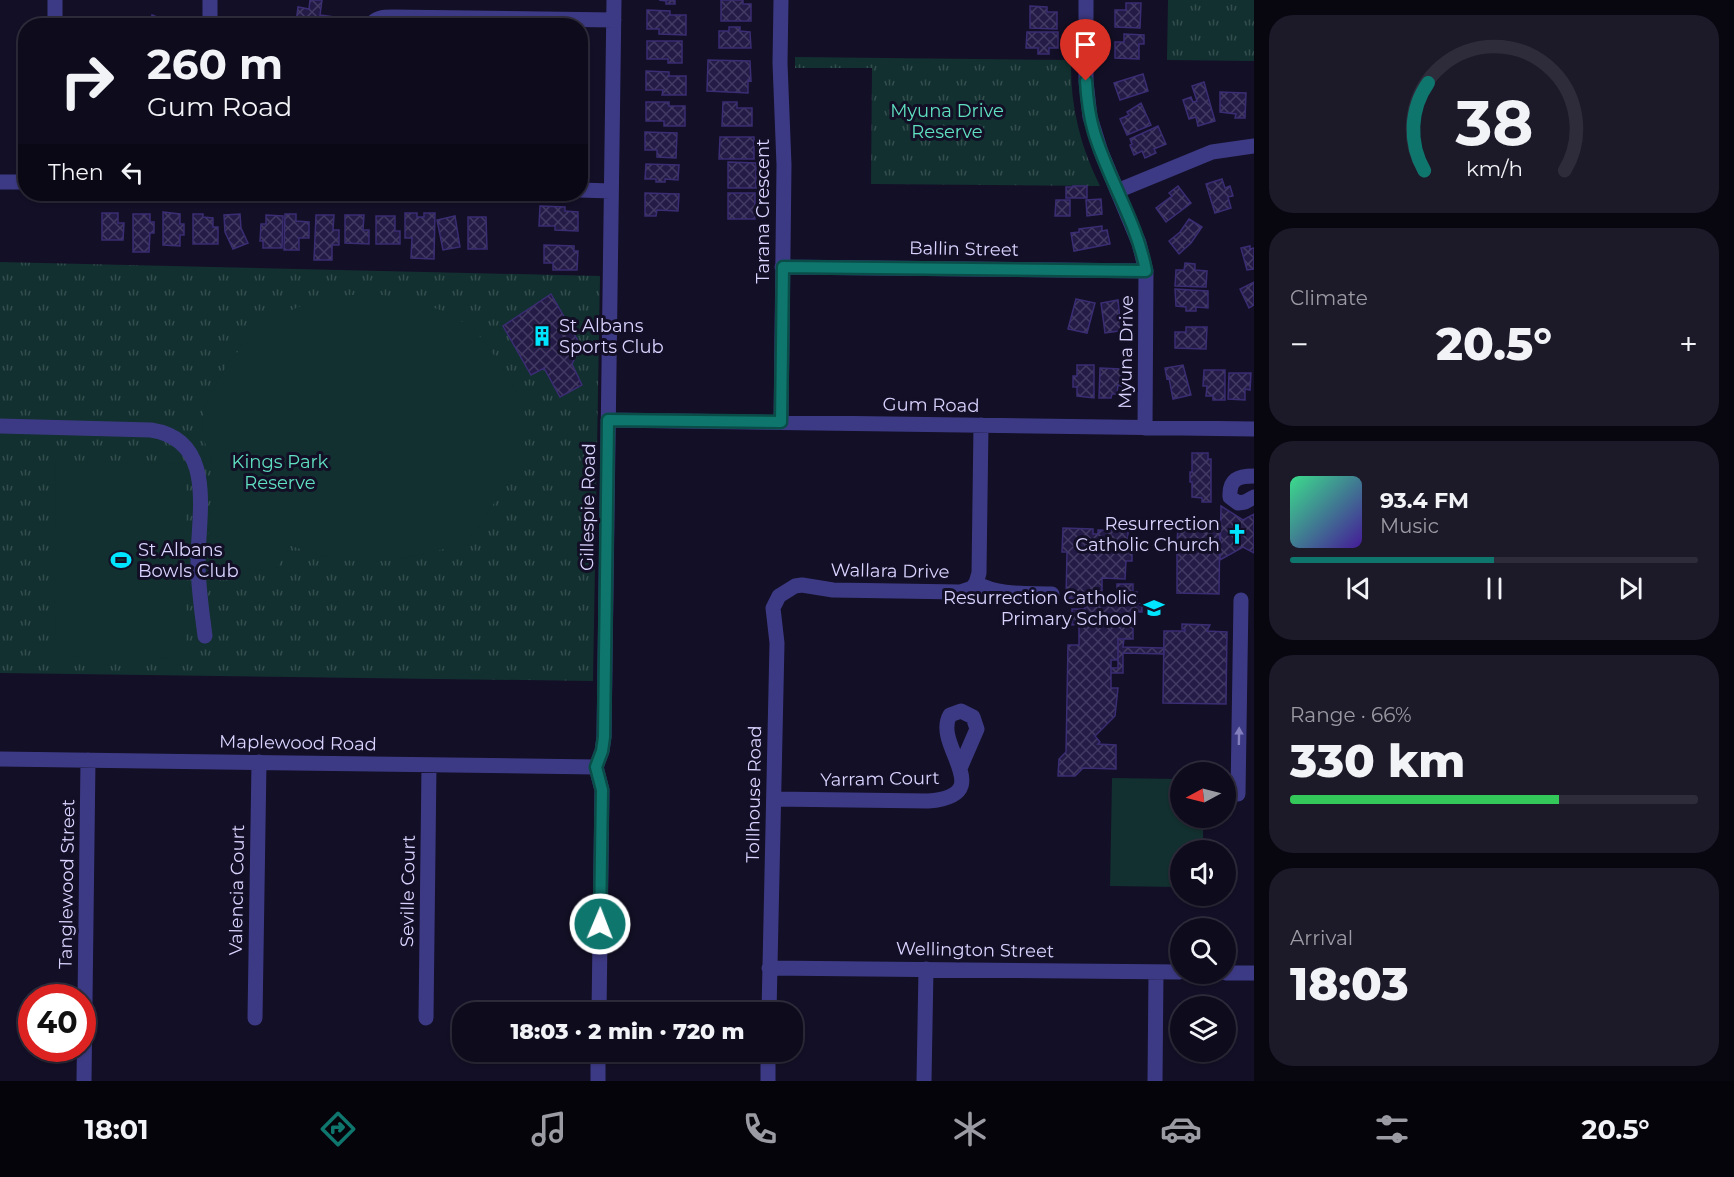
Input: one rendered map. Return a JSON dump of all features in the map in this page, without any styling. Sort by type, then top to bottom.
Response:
[{"type":"street","points":[[55,0],[55,18]]},
{"type":"street","points":[[210,0],[210,18]]},
{"type":"street","name":"Gillespie Road","points":[[598,1002],[602,790],[596,767],[604,737],[614,0]]},
{"type":"street","name":"Tarana Crescent","points":[[781,0],[780,63],[784,165],[781,422]]},
{"type":"street","name":"Myuna Drive","points":[[1086,0],[1087,102],[1094,133],[1139,243],[1146,271],[1145,428]]},
{"type":"street","points":[[379,18],[467,18]]},
{"type":"street","points":[[588,20],[614,20]]},
{"type":"street","points":[[1117,191],[1212,152],[1254,146]]},
{"type":"street","points":[[0,182],[18,182]]},
{"type":"street","points":[[588,190],[612,190]]},
{"type":"street","name":"Ballin Street","points":[[783,267],[1146,271]]},
{"type":"street","name":"Gum Road","points":[[608,420],[1254,429]]},
{"type":"street","points":[[981,425],[979,573],[976,583],[989,590],[1004,593],[1052,594]]},
{"type":"street","points":[[0,426],[151,430],[169,435],[185,446],[195,462],[199,476],[198,561],[205,636]]},
{"type":"street","points":[[1254,476],[1236,478],[1231,483],[1230,490],[1230,497],[1238,503],[1254,497]]},
{"type":"street","name":"Wallara Drive","points":[[795,586],[833,590],[960,592],[972,588],[976,583]]},
{"type":"street","name":"Tollhouse Road","points":[[769,1002],[777,643],[773,608],[779,596],[795,586]]},
{"type":"street","points":[[1238,794],[1241,600]]},
{"type":"street","name":"Maplewood Road","points":[[0,759],[596,767]]},
{"type":"street","name":"Tanglewood Street","points":[[84,1081],[88,760]]},
{"type":"street","name":"Valencia Court","points":[[255,1018],[259,762]]},
{"type":"street","name":"Seville Court","points":[[426,1018],[429,765]]},
{"type":"street","name":"Yarram Court","points":[[774,799],[944,800],[952,797],[960,789],[961,766]]},
{"type":"street","name":"Wellington Street","points":[[769,968],[1170,972]]},
{"type":"street","points":[[924,1081],[926,969]]},
{"type":"street","points":[[1155,1081],[1156,972]]},
{"type":"street","points":[[1236,973],[1254,973]]},
{"type":"street","points":[[598,1062],[598,1081]]},
{"type":"street","points":[[768,1062],[768,1081]]},
{"type":"green space","points":[[1168,0],[1254,0],[1254,61],[1167,60]]},
{"type":"green space","name":"Myuna Drive Reserve","points":[[795,57],[1071,60],[1074,109],[1087,156],[1100,186],[871,184],[872,68],[795,68]]},
{"type":"green space","name":"Kings Park Reserve","points":[[0,262],[600,276],[593,681],[0,673]]},
{"type":"green space","points":[[370,294],[399,298],[446,312],[472,329],[491,351],[519,397],[526,422],[525,441],[521,454],[503,491],[470,535],[469,542],[421,555],[379,561],[358,561],[337,559],[289,545],[274,573],[204,561],[211,513],[213,477],[211,460],[202,431],[202,419],[208,399],[221,375],[250,339],[266,325],[284,314],[324,299]]},
{"type":"green space","name":"St Albans Bowls Club","points":[[56,462],[186,464],[186,659],[54,656]]},
{"type":"green space","points":[[1112,778],[1170,779],[1170,828],[1203,828],[1203,840],[1170,840],[1170,887],[1110,886]]},
{"type":"building","points":[[310,0],[322,0],[320,15],[334,18],[297,18],[298,7],[309,9]]},
{"type":"building","points":[[659,0],[675,0],[675,4],[666,4],[666,1]]},
{"type":"building","points":[[721,0],[743,0],[743,4],[751,4],[751,21],[721,21]]},
{"type":"building","points":[[1126,3],[1141,3],[1140,28],[1115,27],[1115,10],[1126,10]]},
{"type":"building","points":[[1030,6],[1047,7],[1047,12],[1057,12],[1057,29],[1030,28]]},
{"type":"building","points":[[647,10],[670,11],[670,15],[686,15],[686,35],[659,34],[659,29],[647,29]]},
{"type":"building","points":[[729,27],[740,27],[740,31],[750,32],[751,48],[719,48],[719,31],[729,31]]},
{"type":"building","points":[[1027,32],[1058,32],[1058,48],[1049,48],[1049,54],[1038,54],[1038,48],[1026,48]]},
{"type":"building","points":[[1124,34],[1144,35],[1144,44],[1139,44],[1139,59],[1115,58],[1115,42],[1124,42]]},
{"type":"building","points":[[647,41],[682,41],[682,63],[668,63],[668,59],[647,59]]},
{"type":"building","points":[[708,60],[750,61],[751,81],[748,80],[748,93],[707,91]]},
{"type":"building","points":[[646,71],[669,72],[669,76],[686,76],[686,95],[662,95],[663,90],[646,90]]},
{"type":"building","points":[[1143,74],[1148,91],[1120,100],[1114,83]]},
{"type":"building","points":[[1204,82],[1215,121],[1198,126],[1196,117],[1189,119],[1183,100],[1191,97],[1193,102],[1197,101],[1192,86]]},
{"type":"building","points":[[1220,92],[1246,93],[1245,118],[1235,118],[1236,114],[1220,112]]},
{"type":"building","points":[[646,102],[669,102],[669,106],[685,106],[685,126],[664,126],[664,121],[646,121]]},
{"type":"building","points":[[723,102],[737,102],[737,108],[752,108],[752,126],[722,126]]},
{"type":"building","points":[[1141,103],[1151,125],[1127,135],[1120,119],[1129,115],[1127,112]]},
{"type":"building","points":[[1158,126],[1166,144],[1154,149],[1156,153],[1145,158],[1142,151],[1134,155],[1130,139]]},
{"type":"building","points":[[645,132],[677,133],[676,158],[657,157],[657,150],[645,150]]},
{"type":"building","points":[[720,137],[754,137],[754,159],[719,159]]},
{"type":"building","points":[[728,162],[756,163],[756,188],[728,188]]},
{"type":"building","points":[[646,164],[679,165],[678,180],[665,179],[665,182],[656,182],[656,179],[645,179]]},
{"type":"building","points":[[1222,179],[1225,188],[1230,186],[1233,196],[1228,197],[1231,208],[1215,213],[1206,184]]},
{"type":"building","points":[[1087,186],[1087,198],[1066,198],[1066,187]]},
{"type":"building","points":[[1178,186],[1191,203],[1166,222],[1156,208],[1172,196],[1169,193]]},
{"type":"building","points":[[645,193],[679,194],[678,211],[657,210],[656,216],[645,216]]},
{"type":"building","points":[[728,193],[755,193],[755,219],[728,219]]},
{"type":"building","points":[[1101,199],[1102,214],[1087,216],[1086,200]]},
{"type":"building","points":[[1056,200],[1070,200],[1070,216],[1055,216]]},
{"type":"building","points":[[540,206],[565,207],[565,211],[578,212],[578,231],[555,230],[555,226],[539,226]]},
{"type":"building","points":[[163,212],[180,214],[180,224],[184,224],[184,235],[180,235],[180,246],[163,245]]},
{"type":"building","points":[[102,213],[118,213],[118,223],[124,223],[123,240],[102,240]]},
{"type":"building","points":[[405,213],[417,213],[417,217],[424,217],[424,213],[435,213],[434,259],[411,258],[412,238],[405,238]]},
{"type":"building","points":[[133,214],[150,214],[150,222],[154,222],[154,233],[150,233],[149,252],[133,252]]},
{"type":"building","points":[[193,214],[203,214],[203,217],[213,218],[213,227],[218,227],[218,244],[193,244]]},
{"type":"building","points":[[240,214],[241,228],[248,243],[233,249],[225,232],[224,215]]},
{"type":"building","points":[[285,214],[296,214],[296,221],[309,222],[309,238],[299,238],[299,250],[284,250]]},
{"type":"building","points":[[266,215],[283,216],[282,248],[263,248],[263,241],[260,241],[261,224],[266,224]]},
{"type":"building","points":[[316,215],[334,215],[333,230],[339,230],[339,245],[332,245],[332,260],[314,260]]},
{"type":"building","points":[[345,215],[364,215],[363,230],[369,230],[369,244],[345,243]]},
{"type":"building","points":[[376,216],[395,216],[395,231],[400,231],[400,244],[376,244]]},
{"type":"building","points":[[455,216],[460,247],[443,250],[437,220]]},
{"type":"building","points":[[468,217],[486,217],[487,249],[468,249]]},
{"type":"building","points":[[1189,219],[1202,227],[1191,243],[1179,254],[1169,241],[1180,232]]},
{"type":"building","points":[[1102,226],[1102,231],[1107,230],[1110,244],[1074,251],[1071,233],[1079,232],[1079,229]]},
{"type":"building","points":[[544,245],[574,246],[574,251],[578,251],[577,270],[553,270],[553,263],[544,263]]},
{"type":"building","points":[[1250,246],[1250,249],[1254,248],[1254,269],[1247,270],[1241,248]]},
{"type":"building","points":[[1185,263],[1195,264],[1195,270],[1207,271],[1206,287],[1175,286],[1176,270],[1184,270]]},
{"type":"building","points":[[1254,282],[1254,305],[1249,308],[1240,289]]},
{"type":"building","points":[[1175,289],[1208,291],[1208,308],[1196,307],[1196,311],[1186,311],[1186,307],[1176,306]]},
{"type":"building","name":"St Albans Sports Club","points":[[551,294],[581,346],[572,364],[582,385],[560,397],[544,368],[531,375],[503,326]]},
{"type":"building","points":[[1076,299],[1095,303],[1087,333],[1068,329]]},
{"type":"building","points":[[1118,300],[1120,320],[1125,319],[1126,330],[1105,333],[1101,303]]},
{"type":"building","points":[[1186,327],[1207,327],[1206,349],[1175,348],[1175,332],[1186,332]]},
{"type":"building","points":[[1077,365],[1094,365],[1094,398],[1077,396],[1077,387],[1073,387],[1073,376],[1077,376]]},
{"type":"building","points":[[1183,365],[1191,395],[1173,399],[1165,368]]},
{"type":"building","points":[[1100,368],[1121,369],[1121,386],[1118,385],[1117,394],[1112,394],[1111,398],[1099,398]]},
{"type":"building","points":[[1204,370],[1225,370],[1225,400],[1213,400],[1213,396],[1206,396],[1207,386],[1203,386]]},
{"type":"building","points":[[1229,373],[1251,373],[1250,390],[1245,389],[1245,400],[1228,399]]},
{"type":"building","points":[[1192,453],[1208,453],[1208,459],[1211,459],[1211,502],[1202,502],[1202,498],[1192,497],[1190,472],[1192,472]]},
{"type":"building","name":"Resurrection Catholic Church","points":[[1221,506],[1243,520],[1254,514],[1254,553],[1243,547],[1220,560]]},
{"type":"building","points":[[1182,520],[1220,520],[1219,594],[1177,593],[1178,527],[1182,527]]},
{"type":"building","points":[[1063,528],[1093,529],[1093,534],[1098,534],[1098,530],[1128,531],[1128,552],[1132,552],[1132,561],[1126,561],[1125,579],[1102,578],[1102,596],[1117,596],[1117,584],[1133,584],[1133,592],[1137,592],[1137,604],[1142,604],[1142,612],[1133,612],[1133,639],[1118,639],[1118,660],[1111,660],[1111,688],[1118,688],[1115,716],[1095,736],[1100,742],[1098,744],[1116,745],[1116,769],[1083,768],[1075,776],[1058,776],[1059,759],[1066,752],[1068,645],[1079,645],[1079,624],[1072,625],[1072,609],[1085,609],[1085,599],[1066,598],[1067,552],[1062,552]]},
{"type":"building","points":[[1182,624],[1210,625],[1207,631],[1227,632],[1226,704],[1163,703],[1164,631],[1185,631],[1182,629]]},
{"type":"building","points":[[1118,639],[1124,639],[1123,647],[1164,648],[1164,654],[1123,653],[1123,673],[1111,673],[1111,668],[1118,668]]},
{"type":"place","name":"St Albans Sports Club","points":[[542,336]]},
{"type":"place","name":"Resurrection Catholic Church","points":[[1237,534]]},
{"type":"place","name":"St Albans Bowls Club","points":[[121,560]]},
{"type":"place","name":"Resurrection Catholic Primary School","points":[[1154,608]]},
{"type":"route","points":[[600,924],[602,790],[596,767],[604,737],[608,420],[781,422],[783,267],[1146,271],[1139,243],[1094,133],[1087,102],[1086,81]]}]
